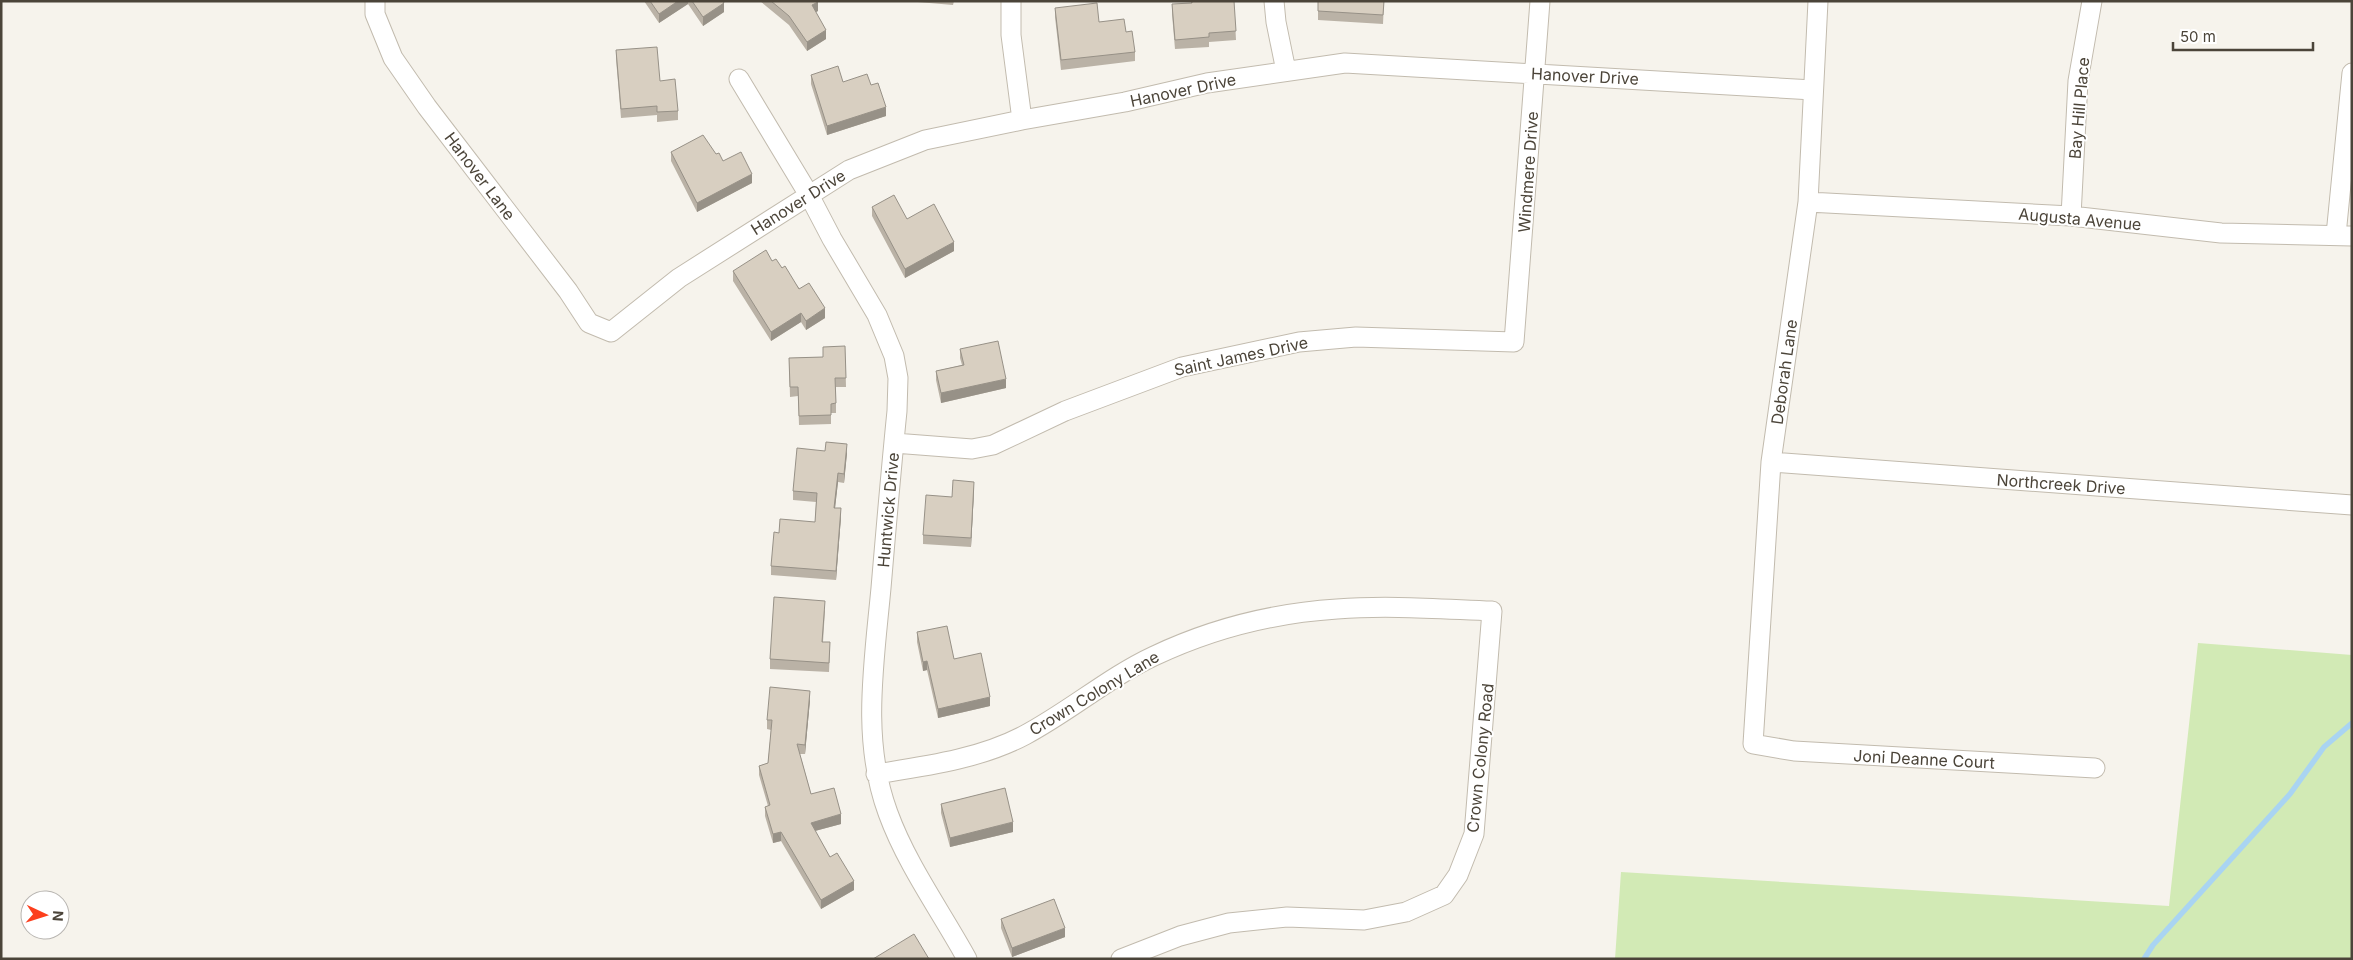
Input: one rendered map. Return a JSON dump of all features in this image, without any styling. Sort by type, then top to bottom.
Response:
[{"type":"street","name":"Hanover Lane","points":[[375,1],[375,14],[393,58],[427,107],[568,291],[589,323],[611,332]]},
{"type":"street","points":[[1011,1],[1011,35],[1022,120]]},
{"type":"street","points":[[1274,1],[1276,22],[1286,71]]},
{"type":"street","name":"Windmere Drive","points":[[1514,342],[1540,1]]},
{"type":"street","name":"Deborah Lane","points":[[1753,744],[1771,462],[1808,202],[1818,1]]},
{"type":"street","name":"Bay Hill Place","points":[[2071,216],[2078,81],[2092,1]]},
{"type":"street","name":"Hanover Drive","points":[[611,332],[679,278],[850,170],[925,140],[1022,120],[1126,102],[1207,83],[1345,62],[1813,90]]},
{"type":"street","points":[[2344,235],[2352,73]]},
{"type":"street","name":"Huntwick Drive","points":[[740,79],[877,315],[894,356],[898,378],[894,443],[870,718],[876,774],[887,812],[903,849],[967,959]]},
{"type":"street","name":"Augusta Avenue","points":[[1808,202],[2071,216],[2222,233],[2344,235]]},
{"type":"street","name":"Saint James Drive","points":[[894,443],[972,449],[993,445],[1065,410],[1182,367],[1299,342],[1356,338],[1514,342]]},
{"type":"street","name":"Northcreek Drive","points":[[1771,462],[2352,505]]},
{"type":"street","name":"Crown Colony Lane","points":[[876,774],[928,766],[1003,745],[1044,724],[1121,673],[1154,655],[1187,642],[1255,621],[1337,608],[1492,611]]},
{"type":"street","name":"Crown Colony Road","points":[[1121,959],[1180,936],[1230,923],[1288,916],[1364,920],[1406,912],[1444,896],[1458,875],[1474,834],[1492,611]]},
{"type":"street","name":"Joni Deanne Court","points":[[1753,744],[1794,751],[2095,768]]},
{"type":"green space","points":[[2198,643],[2352,655],[2352,959],[1615,959],[1621,872],[2169,906]]},
{"type":"building","points":[[650,1],[678,1],[659,14]]},
{"type":"building","points":[[692,1],[723,1],[724,3],[703,17]]},
{"type":"building","points":[[771,1],[818,1],[812,5],[826,30],[807,42],[789,16]]},
{"type":"building","points":[[1192,1],[1234,1],[1236,31],[1209,33],[1209,37],[1175,40],[1172,4],[1192,3]]},
{"type":"building","points":[[1318,1],[1384,1],[1383,15],[1318,11]]},
{"type":"building","points":[[1097,3],[1099,22],[1124,19],[1126,32],[1132,31],[1135,52],[1061,60],[1055,8]]},
{"type":"building","points":[[657,47],[660,81],[675,79],[678,111],[657,112],[657,106],[621,109],[616,50]]},
{"type":"building","points":[[838,66],[843,82],[867,74],[871,85],[878,83],[886,107],[827,126],[811,75]]},
{"type":"building","points":[[703,135],[716,154],[719,153],[723,161],[741,152],[752,174],[697,203],[671,152]]},
{"type":"building","points":[[894,195],[907,219],[934,204],[954,242],[905,269],[872,207]]},
{"type":"building","points":[[766,250],[772,261],[776,259],[782,268],[785,266],[799,289],[809,283],[825,308],[806,321],[801,313],[771,332],[733,271]]},
{"type":"building","points":[[998,341],[1006,379],[941,393],[936,371],[964,365],[960,349]]},
{"type":"building","points":[[845,346],[846,378],[835,378],[836,403],[831,404],[831,415],[799,416],[798,387],[790,387],[789,358],[823,357],[823,347]]},
{"type":"building","points":[[826,442],[847,444],[844,474],[838,473],[834,508],[841,508],[836,571],[771,566],[774,532],[779,533],[780,519],[815,522],[817,493],[793,491],[797,448],[825,451]]},
{"type":"building","points":[[953,480],[974,482],[971,538],[923,535],[926,495],[952,497]]},
{"type":"building","points":[[774,597],[825,601],[822,642],[830,642],[829,663],[770,659]]},
{"type":"building","points":[[947,626],[954,659],[981,653],[990,697],[938,709],[927,661],[923,662],[917,632]]},
{"type":"building","points":[[770,687],[810,691],[805,745],[797,744],[811,794],[834,788],[841,814],[811,823],[830,857],[837,853],[854,881],[821,900],[781,832],[773,834],[765,807],[770,805],[759,766],[768,763],[772,720],[767,720]]},
{"type":"building","points":[[1005,788],[1013,822],[950,838],[941,804]]},
{"type":"building","points":[[1054,899],[1065,928],[1012,948],[1001,919]]},
{"type":"building","points":[[914,934],[929,959],[873,959]]},
{"type":"waterway","points":[[2144,959],[2153,945],[2290,794],[2324,747],[2352,723]]}]
